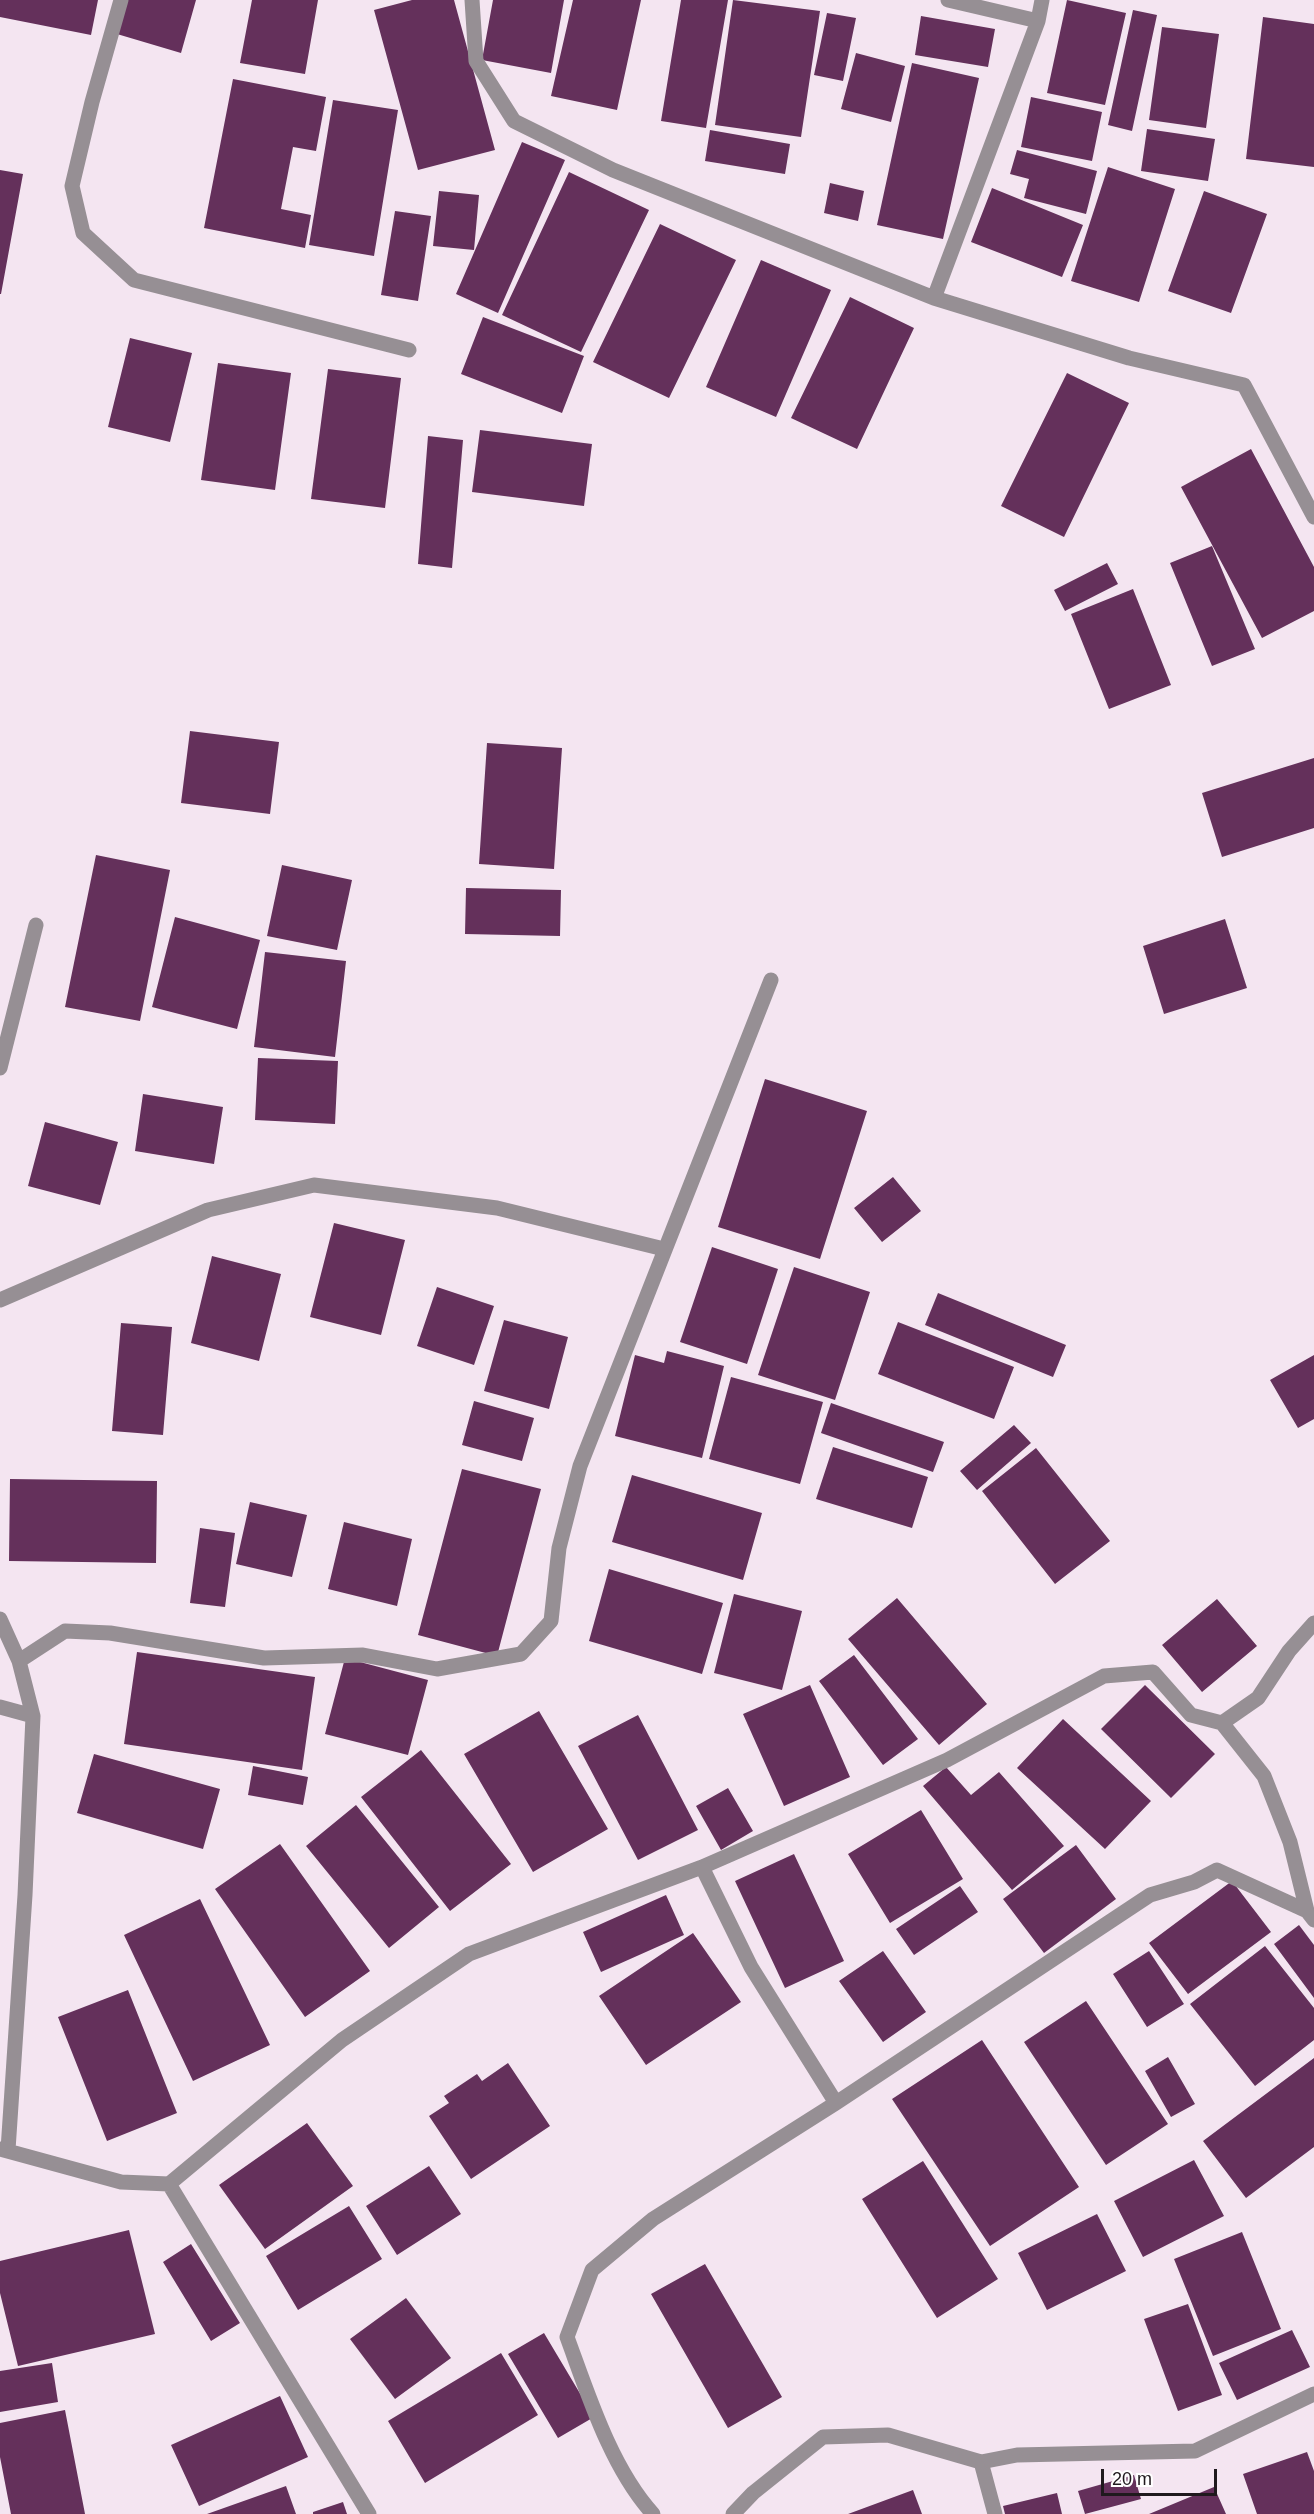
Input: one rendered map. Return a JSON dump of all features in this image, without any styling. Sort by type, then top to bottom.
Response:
[{"type":"street","points":[[121,0],[92,102],[72,186],[83,233],[134,280],[409,350]]},
{"type":"street","points":[[472,0],[476,61],[514,122],[613,170],[934,298],[1129,357],[1244,385],[1314,517]]},
{"type":"street","points":[[948,0],[1038,21]]},
{"type":"street","points":[[934,298],[1038,21],[1042,0]]},
{"type":"street","points":[[0,1068],[36,925]]},
{"type":"street","points":[[19,1661],[65,1631],[110,1633],[264,1658],[363,1655],[437,1669],[521,1654],[550,1621],[560,1548],[580,1466],[771,980]]},
{"type":"street","points":[[0,1300],[208,1210],[314,1185],[497,1208],[664,1249]]},
{"type":"street","points":[[0,1619],[19,1661],[33,1716],[25,1895],[4,2150],[121,2182],[169,2184],[342,2040],[469,1954],[702,1867],[947,1760],[1104,1676],[1154,1672],[1191,1715],[1222,1723],[1264,1776],[1290,1842],[1311,1916]]},
{"type":"street","points":[[1222,1723],[1258,1698],[1289,1651],[1314,1623]]},
{"type":"street","points":[[0,1707],[33,1716]]},
{"type":"street","points":[[702,1867],[752,1967],[836,2103]]},
{"type":"street","points":[[653,2514],[642,2502],[600,2427],[567,2337],[592,2270],[653,2219],[836,2103],[1150,1895],[1194,1882],[1217,1870],[1311,1916]]},
{"type":"street","points":[[169,2184],[369,2514]]},
{"type":"street","points":[[733,2514],[753,2493],[823,2437],[888,2435],[981,2462],[1017,2455],[1195,2451],[1314,2394]]},
{"type":"street","points":[[981,2462],[995,2514]]},
{"type":"building","points":[[0,0],[98,0],[91,35],[0,17]]},
{"type":"building","points":[[127,0],[196,0],[181,53],[117,34]]},
{"type":"building","points":[[252,0],[318,0],[305,74],[240,63]]},
{"type":"building","points":[[412,0],[454,0],[495,150],[418,170],[374,10]]},
{"type":"building","points":[[493,0],[564,0],[551,73],[482,60]]},
{"type":"building","points":[[573,0],[641,0],[617,110],[551,96]]},
{"type":"building","points":[[681,0],[728,0],[706,128],[661,121]]},
{"type":"building","points":[[733,0],[820,11],[801,137],[715,125]]},
{"type":"building","points":[[1067,0],[1126,13],[1105,105],[1047,93]]},
{"type":"building","points":[[1133,10],[1157,15],[1132,131],[1108,125]]},
{"type":"building","points":[[827,13],[856,18],[843,81],[814,75]]},
{"type":"building","points":[[921,16],[995,29],[988,67],[915,55]]},
{"type":"building","points":[[1263,17],[1314,24],[1314,167],[1246,159]]},
{"type":"building","points":[[1162,27],[1219,34],[1206,128],[1149,120]]},
{"type":"building","points":[[856,53],[905,66],[891,122],[841,109]]},
{"type":"building","points":[[912,63],[979,78],[943,239],[877,225]]},
{"type":"building","points":[[233,79],[326,97],[316,151],[293,147],[281,209],[311,215],[305,248],[204,228]]},
{"type":"building","points":[[1031,97],[1102,112],[1092,161],[1021,147]]},
{"type":"building","points":[[333,100],[398,110],[374,256],[309,245]]},
{"type":"building","points":[[1147,129],[1215,139],[1208,181],[1141,171]]},
{"type":"building","points":[[710,130],[790,144],[785,174],[705,161]]},
{"type":"building","points":[[522,142],[565,160],[498,313],[456,294]]},
{"type":"building","points":[[1017,150],[1097,171],[1086,214],[1024,198],[1029,179],[1010,174]]},
{"type":"building","points":[[1108,167],[1175,189],[1139,302],[1071,281]]},
{"type":"building","points":[[0,170],[23,174],[1,294],[0,294]]},
{"type":"building","points":[[569,172],[649,210],[581,352],[502,315]]},
{"type":"building","points":[[830,183],[864,191],[858,221],[824,213]]},
{"type":"building","points":[[992,188],[1083,225],[1062,277],[971,242]]},
{"type":"building","points":[[439,191],[479,195],[474,250],[433,246]]},
{"type":"building","points":[[1204,191],[1267,214],[1231,313],[1168,291]]},
{"type":"building","points":[[395,211],[431,216],[418,301],[381,295]]},
{"type":"building","points":[[660,224],[736,260],[669,398],[593,362]]},
{"type":"building","points":[[761,260],[831,290],[776,417],[706,387]]},
{"type":"building","points":[[850,297],[914,328],[857,449],[791,418]]},
{"type":"building","points":[[483,317],[584,356],[562,413],[461,374]]},
{"type":"building","points":[[130,338],[192,353],[170,442],[108,427]]},
{"type":"building","points":[[218,363],[291,373],[275,490],[201,480]]},
{"type":"building","points":[[328,369],[401,378],[385,508],[311,499]]},
{"type":"building","points":[[1067,373],[1129,403],[1064,537],[1001,506]]},
{"type":"building","points":[[480,430],[592,444],[584,506],[472,492]]},
{"type":"building","points":[[428,436],[463,440],[452,568],[418,564]]},
{"type":"building","points":[[1251,449],[1314,567],[1314,611],[1262,638],[1181,487]]},
{"type":"building","points":[[1212,546],[1255,649],[1212,666],[1170,563]]},
{"type":"building","points":[[1107,563],[1118,584],[1065,611],[1054,590]]},
{"type":"building","points":[[1133,589],[1171,685],[1109,709],[1071,614]]},
{"type":"building","points":[[190,731],[279,742],[270,814],[181,803]]},
{"type":"building","points":[[487,743],[562,748],[554,869],[479,864]]},
{"type":"building","points":[[1314,758],[1314,828],[1222,857],[1202,793]]},
{"type":"building","points":[[96,855],[170,870],[140,1021],[65,1007]]},
{"type":"building","points":[[282,865],[352,880],[337,950],[267,936]]},
{"type":"building","points":[[466,888],[561,890],[560,936],[465,934]]},
{"type":"building","points":[[175,917],[260,940],[237,1029],[152,1007]]},
{"type":"building","points":[[1225,919],[1247,988],[1164,1014],[1143,946]]},
{"type":"building","points":[[265,952],[346,961],[335,1057],[254,1047]]},
{"type":"building","points":[[258,1058],[338,1061],[335,1124],[255,1120]]},
{"type":"building","points":[[765,1079],[867,1111],[820,1259],[718,1227]]},
{"type":"building","points":[[143,1094],[223,1107],[214,1164],[135,1151]]},
{"type":"building","points":[[45,1122],[118,1142],[100,1205],[28,1186]]},
{"type":"building","points":[[893,1177],[921,1211],[882,1242],[854,1208]]},
{"type":"building","points":[[334,1223],[405,1240],[381,1335],[310,1317]]},
{"type":"building","points":[[712,1247],[778,1269],[747,1364],[680,1342]]},
{"type":"building","points":[[212,1256],[281,1274],[259,1361],[191,1343]]},
{"type":"building","points":[[794,1267],[870,1292],[835,1400],[758,1375]]},
{"type":"building","points":[[437,1287],[494,1306],[474,1365],[417,1346]]},
{"type":"building","points":[[938,1293],[1066,1345],[1053,1377],[925,1325]]},
{"type":"building","points":[[504,1320],[568,1337],[549,1409],[484,1391]]},
{"type":"building","points":[[898,1322],[1014,1367],[994,1419],[878,1374]]},
{"type":"building","points":[[121,1323],[172,1327],[163,1435],[112,1431]]},
{"type":"building","points":[[667,1351],[724,1366],[702,1458],[615,1436],[635,1355],[664,1363]]},
{"type":"building","points":[[1314,1355],[1314,1419],[1298,1428],[1270,1380]]},
{"type":"building","points":[[731,1377],[823,1402],[800,1484],[709,1459]]},
{"type":"building","points":[[474,1401],[534,1418],[522,1461],[462,1445]]},
{"type":"building","points":[[831,1403],[944,1442],[933,1472],[821,1433]]},
{"type":"building","points":[[1014,1425],[1031,1443],[977,1490],[960,1471]]},
{"type":"building","points":[[833,1447],[928,1477],[912,1528],[816,1499]]},
{"type":"building","points":[[1036,1448],[1110,1541],[1055,1584],[982,1491]]},
{"type":"building","points":[[462,1469],[541,1489],[497,1656],[418,1635]]},
{"type":"building","points":[[632,1475],[762,1513],[743,1580],[612,1542]]},
{"type":"building","points":[[10,1479],[157,1481],[156,1563],[9,1561]]},
{"type":"building","points":[[250,1502],[307,1515],[292,1577],[236,1564]]},
{"type":"building","points":[[344,1522],[412,1539],[397,1606],[328,1589]]},
{"type":"building","points":[[200,1528],[235,1533],[225,1607],[190,1603]]},
{"type":"building","points":[[609,1569],[723,1603],[702,1674],[589,1641]]},
{"type":"building","points":[[734,1594],[802,1611],[782,1690],[714,1673]]},
{"type":"building","points":[[897,1598],[987,1704],[939,1745],[848,1639]]},
{"type":"building","points":[[1217,1599],[1257,1646],[1202,1692],[1162,1645]]},
{"type":"building","points":[[137,1652],[315,1677],[302,1770],[124,1744]]},
{"type":"building","points":[[854,1655],[918,1739],[883,1765],[819,1681]]},
{"type":"building","points":[[345,1658],[428,1680],[408,1755],[325,1734]]},
{"type":"building","points":[[810,1685],[850,1777],[784,1806],[743,1714]]},
{"type":"building","points":[[1145,1685],[1215,1754],[1171,1798],[1101,1729]]},
{"type":"building","points":[[539,1711],[608,1829],[533,1872],[464,1754]]},
{"type":"building","points":[[638,1715],[698,1830],[638,1860],[578,1746]]},
{"type":"building","points":[[1063,1719],[1151,1801],[1105,1849],[1017,1768]]},
{"type":"building","points":[[421,1750],[511,1864],[450,1911],[361,1797]]},
{"type":"building","points":[[94,1754],[220,1789],[203,1849],[77,1813]]},
{"type":"building","points":[[253,1766],[308,1777],[303,1805],[248,1795]]},
{"type":"building","points":[[946,1767],[971,1795],[999,1772],[1064,1846],[1012,1890],[923,1786]]},
{"type":"building","points":[[728,1788],[753,1831],[721,1850],[696,1806]]},
{"type":"building","points":[[356,1805],[439,1907],[389,1948],[306,1846]]},
{"type":"building","points":[[921,1810],[963,1879],[890,1923],[848,1854]]},
{"type":"building","points":[[280,1844],[370,1971],[305,2017],[215,1889]]},
{"type":"building","points":[[1076,1845],[1116,1899],[1044,1953],[1003,1899]]},
{"type":"building","points":[[794,1854],[844,1961],[785,1988],[735,1881]]},
{"type":"building","points":[[1232,1881],[1271,1932],[1188,1994],[1149,1943]]},
{"type":"building","points":[[960,1886],[978,1912],[914,1955],[896,1929]]},
{"type":"building","points":[[666,1895],[684,1935],[601,1972],[583,1932]]},
{"type":"building","points":[[200,1899],[270,2045],[193,2081],[124,1935]]},
{"type":"building","points":[[1299,1925],[1314,1945],[1314,1998],[1274,1944]]},
{"type":"building","points":[[693,1933],[741,2002],[646,2065],[599,1996]]},
{"type":"building","points":[[1265,1946],[1314,2008],[1314,2040],[1255,2086],[1190,2004]]},
{"type":"building","points":[[883,1951],[926,2012],[883,2042],[839,1981]]},
{"type":"building","points":[[1149,1951],[1184,2004],[1147,2027],[1113,1974]]},
{"type":"building","points":[[128,1990],[177,2113],[107,2141],[58,2017]]},
{"type":"building","points":[[1086,2001],[1168,2124],[1106,2165],[1024,2042]]},
{"type":"building","points":[[982,2040],[1079,2187],[990,2246],[892,2099]]},
{"type":"building","points":[[1168,2057],[1195,2104],[1171,2117],[1145,2071]]},
{"type":"building","points":[[1314,2058],[1314,2147],[1246,2198],[1203,2141]]},
{"type":"building","points":[[508,2063],[550,2126],[471,2179],[429,2116],[449,2103],[444,2096],[477,2074],[482,2081]]},
{"type":"building","points":[[307,2123],[353,2186],[265,2249],[219,2185]]},
{"type":"building","points":[[1194,2160],[1224,2216],[1143,2257],[1114,2201]]},
{"type":"building","points":[[923,2161],[998,2279],[937,2318],[862,2199]]},
{"type":"building","points":[[429,2166],[461,2214],[397,2255],[366,2206]]},
{"type":"building","points":[[349,2206],[382,2259],[298,2310],[266,2256]]},
{"type":"building","points":[[1097,2214],[1126,2271],[1047,2310],[1018,2253]]},
{"type":"building","points":[[129,2230],[155,2334],[18,2366],[0,2293],[0,2261]]},
{"type":"building","points":[[1242,2232],[1281,2329],[1213,2356],[1174,2259]]},
{"type":"building","points":[[191,2244],[240,2323],[211,2341],[163,2262]]},
{"type":"building","points":[[705,2264],[782,2397],[728,2428],[651,2294]]},
{"type":"building","points":[[406,2298],[451,2358],[395,2399],[350,2339]]},
{"type":"building","points":[[1188,2304],[1222,2395],[1178,2411],[1144,2319]]},
{"type":"building","points":[[1292,2330],[1310,2367],[1237,2400],[1219,2363]]},
{"type":"building","points":[[544,2333],[594,2417],[558,2438],[508,2354]]},
{"type":"building","points":[[501,2353],[538,2415],[425,2483],[388,2421]]},
{"type":"building","points":[[52,2363],[58,2402],[0,2412],[0,2371]]},
{"type":"building","points":[[280,2396],[308,2457],[199,2506],[171,2445]]},
{"type":"building","points":[[65,2410],[85,2514],[11,2514],[0,2457],[0,2423]]},
{"type":"building","points":[[1307,2452],[1314,2471],[1314,2514],[1257,2514],[1243,2474]]},
{"type":"building","points":[[1134,2475],[1141,2499],[1085,2514],[1078,2491]]},
{"type":"building","points":[[286,2486],[296,2514],[207,2514]]},
{"type":"building","points":[[1214,2487],[1226,2514],[1149,2514]]},
{"type":"building","points":[[913,2490],[922,2514],[848,2514]]},
{"type":"building","points":[[1057,2493],[1062,2514],[1005,2514],[1003,2506]]},
{"type":"building","points":[[343,2502],[347,2514],[313,2514],[313,2512]]}]
